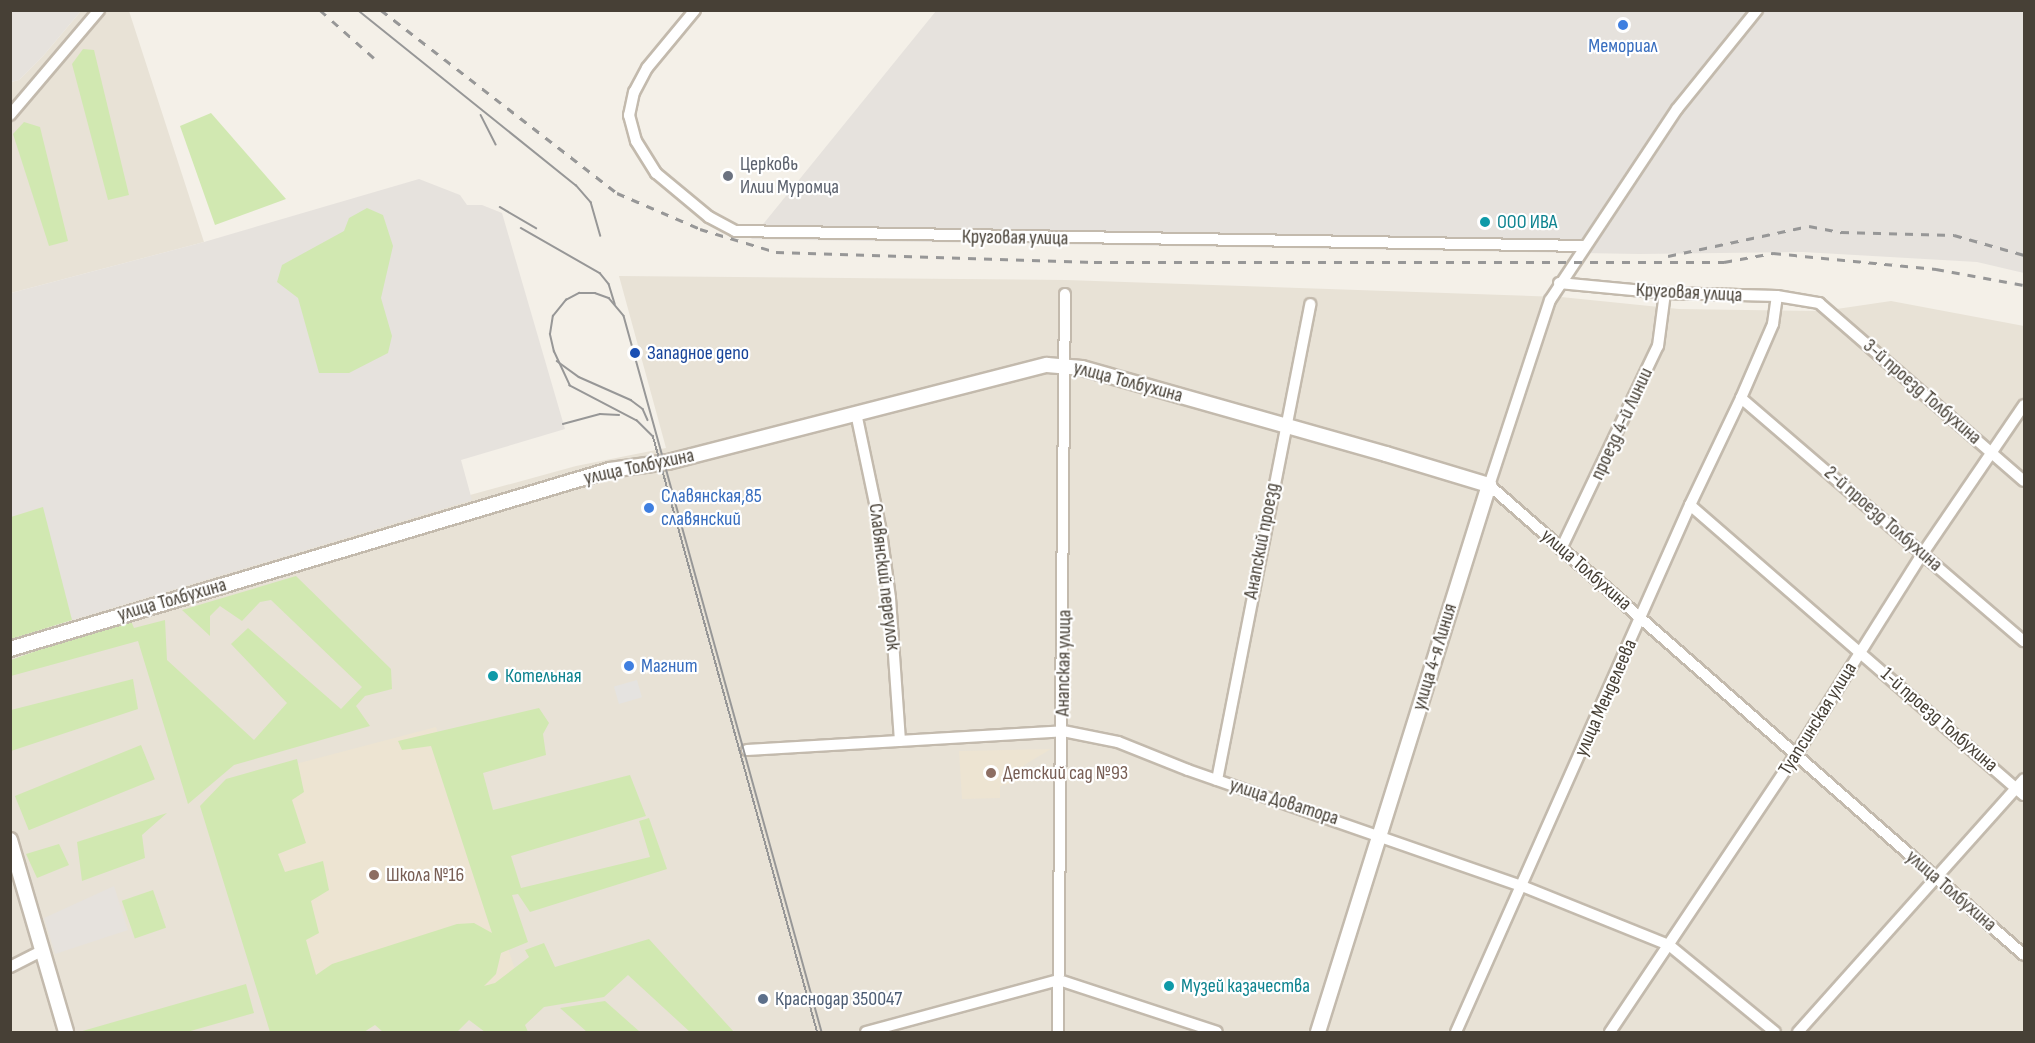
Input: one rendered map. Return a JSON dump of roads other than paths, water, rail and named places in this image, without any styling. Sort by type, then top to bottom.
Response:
[{"type":"street","points":[[10,115],[99,10]]},
{"type":"street","name":"Круговая улица","points":[[695,10],[647,69],[633,92],[629,115],[636,141],[656,173],[709,217],[735,231],[1585,246]]},
{"type":"street","name":"улица 4-я Линия","points":[[1318,1032],[1543,314],[1559,284],[1677,109],[1756,10]]},
{"type":"street","name":"Круговая улица","points":[[1559,284],[1665,293],[1778,297],[1819,303]]},
{"type":"street","name":"проезд 4-й Линии","points":[[1561,549],[1658,346],[1665,293]]},
{"type":"street","name":"Анапская улица","points":[[1058,1032],[1063,731],[1065,294]]},
{"type":"street","name":"улица Менделеева","points":[[1456,1032],[1641,619],[1689,505],[1741,398],[1773,324],[1778,297]]},
{"type":"street","name":"3-й проезд Толбухина","points":[[1819,303],[2025,481]]},
{"type":"street","name":"Анапский проезд","points":[[1217,780],[1284,425],[1310,304]]},
{"type":"street","name":"улица Толбухина","points":[[10,649],[610,470],[668,462],[1047,364],[1066,366],[1284,425],[1489,485],[1795,756],[2025,955]]},
{"type":"street","name":"2-й проезд Толбухина","points":[[1741,398],[2025,641]]},
{"type":"street","name":"Туапсинская улица","points":[[1611,1032],[1795,756],[1923,553],[1994,455],[2025,405]]},
{"type":"street","name":"Славянский переулок","points":[[856,413],[881,532],[890,598],[900,741]]},
{"type":"street","name":"1-й проезд Толбухина","points":[[1689,505],[2020,791]]},
{"type":"street","name":"улица Доватора","points":[[747,750],[1063,731],[1118,742],[1217,780],[1380,834],[1522,886],[1669,945],[1775,1032]]},
{"type":"street","points":[[1797,1032],[1934,877],[2020,791],[2025,779]]},
{"type":"street","points":[[10,840],[66,1032]]},
{"type":"street","points":[[10,967],[43,950]]},
{"type":"street","points":[[866,1032],[1059,980],[1217,1032]]},
{"type":"tram line","points":[[358,10],[576,185],[591,202],[601,236]]},
{"type":"tram line","points":[[481,115],[496,144]]},
{"type":"tram line","points":[[500,207],[536,228]]},
{"type":"tram line","points":[[521,228],[600,273],[609,284],[615,304]]},
{"type":"tram line","points":[[817,1032],[653,437],[637,421],[570,386],[554,352],[550,334],[553,316],[566,300],[579,293],[595,293],[609,298],[624,316],[822,1032]]},
{"type":"tram line","points":[[557,361],[579,377],[631,400],[643,409],[648,420]]},
{"type":"tram line","points":[[563,424],[600,414],[619,415]]},
{"type":"railway","points":[[320,10],[374,58]]},
{"type":"railway","points":[[381,10],[617,193],[700,229],[776,252],[1094,262],[1724,262],[1773,253],[1936,269],[2024,285]]},
{"type":"railway","points":[[1668,256],[1809,226],[1841,232],[1954,235],[2024,255]]},
{"type":"place","name":"Мемориал","points":[[1623,25]]},
{"type":"place","name":"Церковь Илии Муромца","points":[[728,176]]},
{"type":"place","name":"ООО ИВА","points":[[1485,222]]},
{"type":"place","name":"Западное депо","points":[[635,353]]},
{"type":"place","name":"Славянская,85 славянский","points":[[649,508]]},
{"type":"place","name":"Магнит","points":[[629,666]]},
{"type":"place","name":"Котельная","points":[[493,676]]},
{"type":"place","name":"Детский сад №93","points":[[991,773]]},
{"type":"place","name":"Школа №16","points":[[374,875]]},
{"type":"place","name":"Музей казачества","points":[[1169,986]]},
{"type":"place","name":"Краснодар 350047","points":[[763,999]]}]
